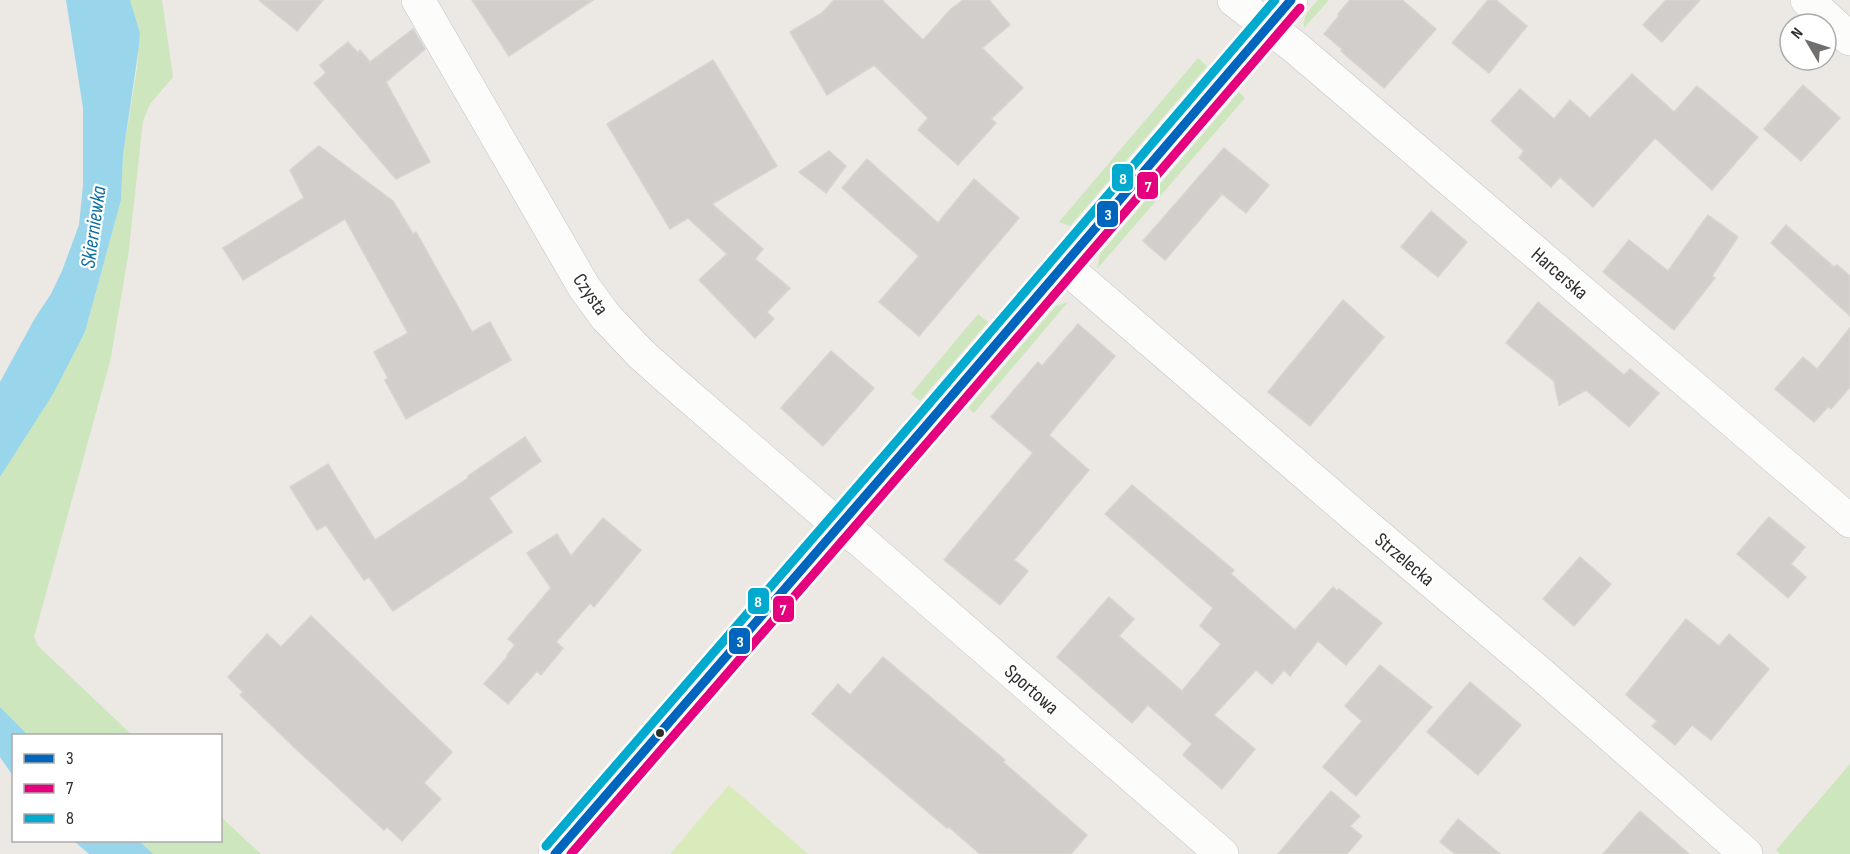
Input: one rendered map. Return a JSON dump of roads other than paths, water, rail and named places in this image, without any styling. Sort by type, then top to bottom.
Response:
[{"type":"street","name":"Czysta","points":[[418,0],[584,287],[606,317],[641,354],[839,526]]},
{"type":"street","name":"Harcerska","points":[[1234,0],[1296,48],[1850,521]]},
{"type":"street","points":[[555,854],[1291,0]]},
{"type":"street","points":[[1807,0],[1850,39]]},
{"type":"street","name":"Strzelecka","points":[[1063,265],[1542,675],[1746,854]]},
{"type":"street","name":"Sportowa","points":[[839,526],[860,540],[1222,854]]},
{"type":"water","name":"Skierniewka","points":[[66,0],[130,0],[140,33],[123,155],[121,200],[85,332],[53,394],[0,477],[0,382],[35,318],[51,294],[79,225],[83,185],[83,108]]},
{"type":"water","points":[[0,707],[27,734],[12,734],[12,775],[0,757]]},
{"type":"water","points":[[75,842],[140,842],[153,854],[89,854]]}]
